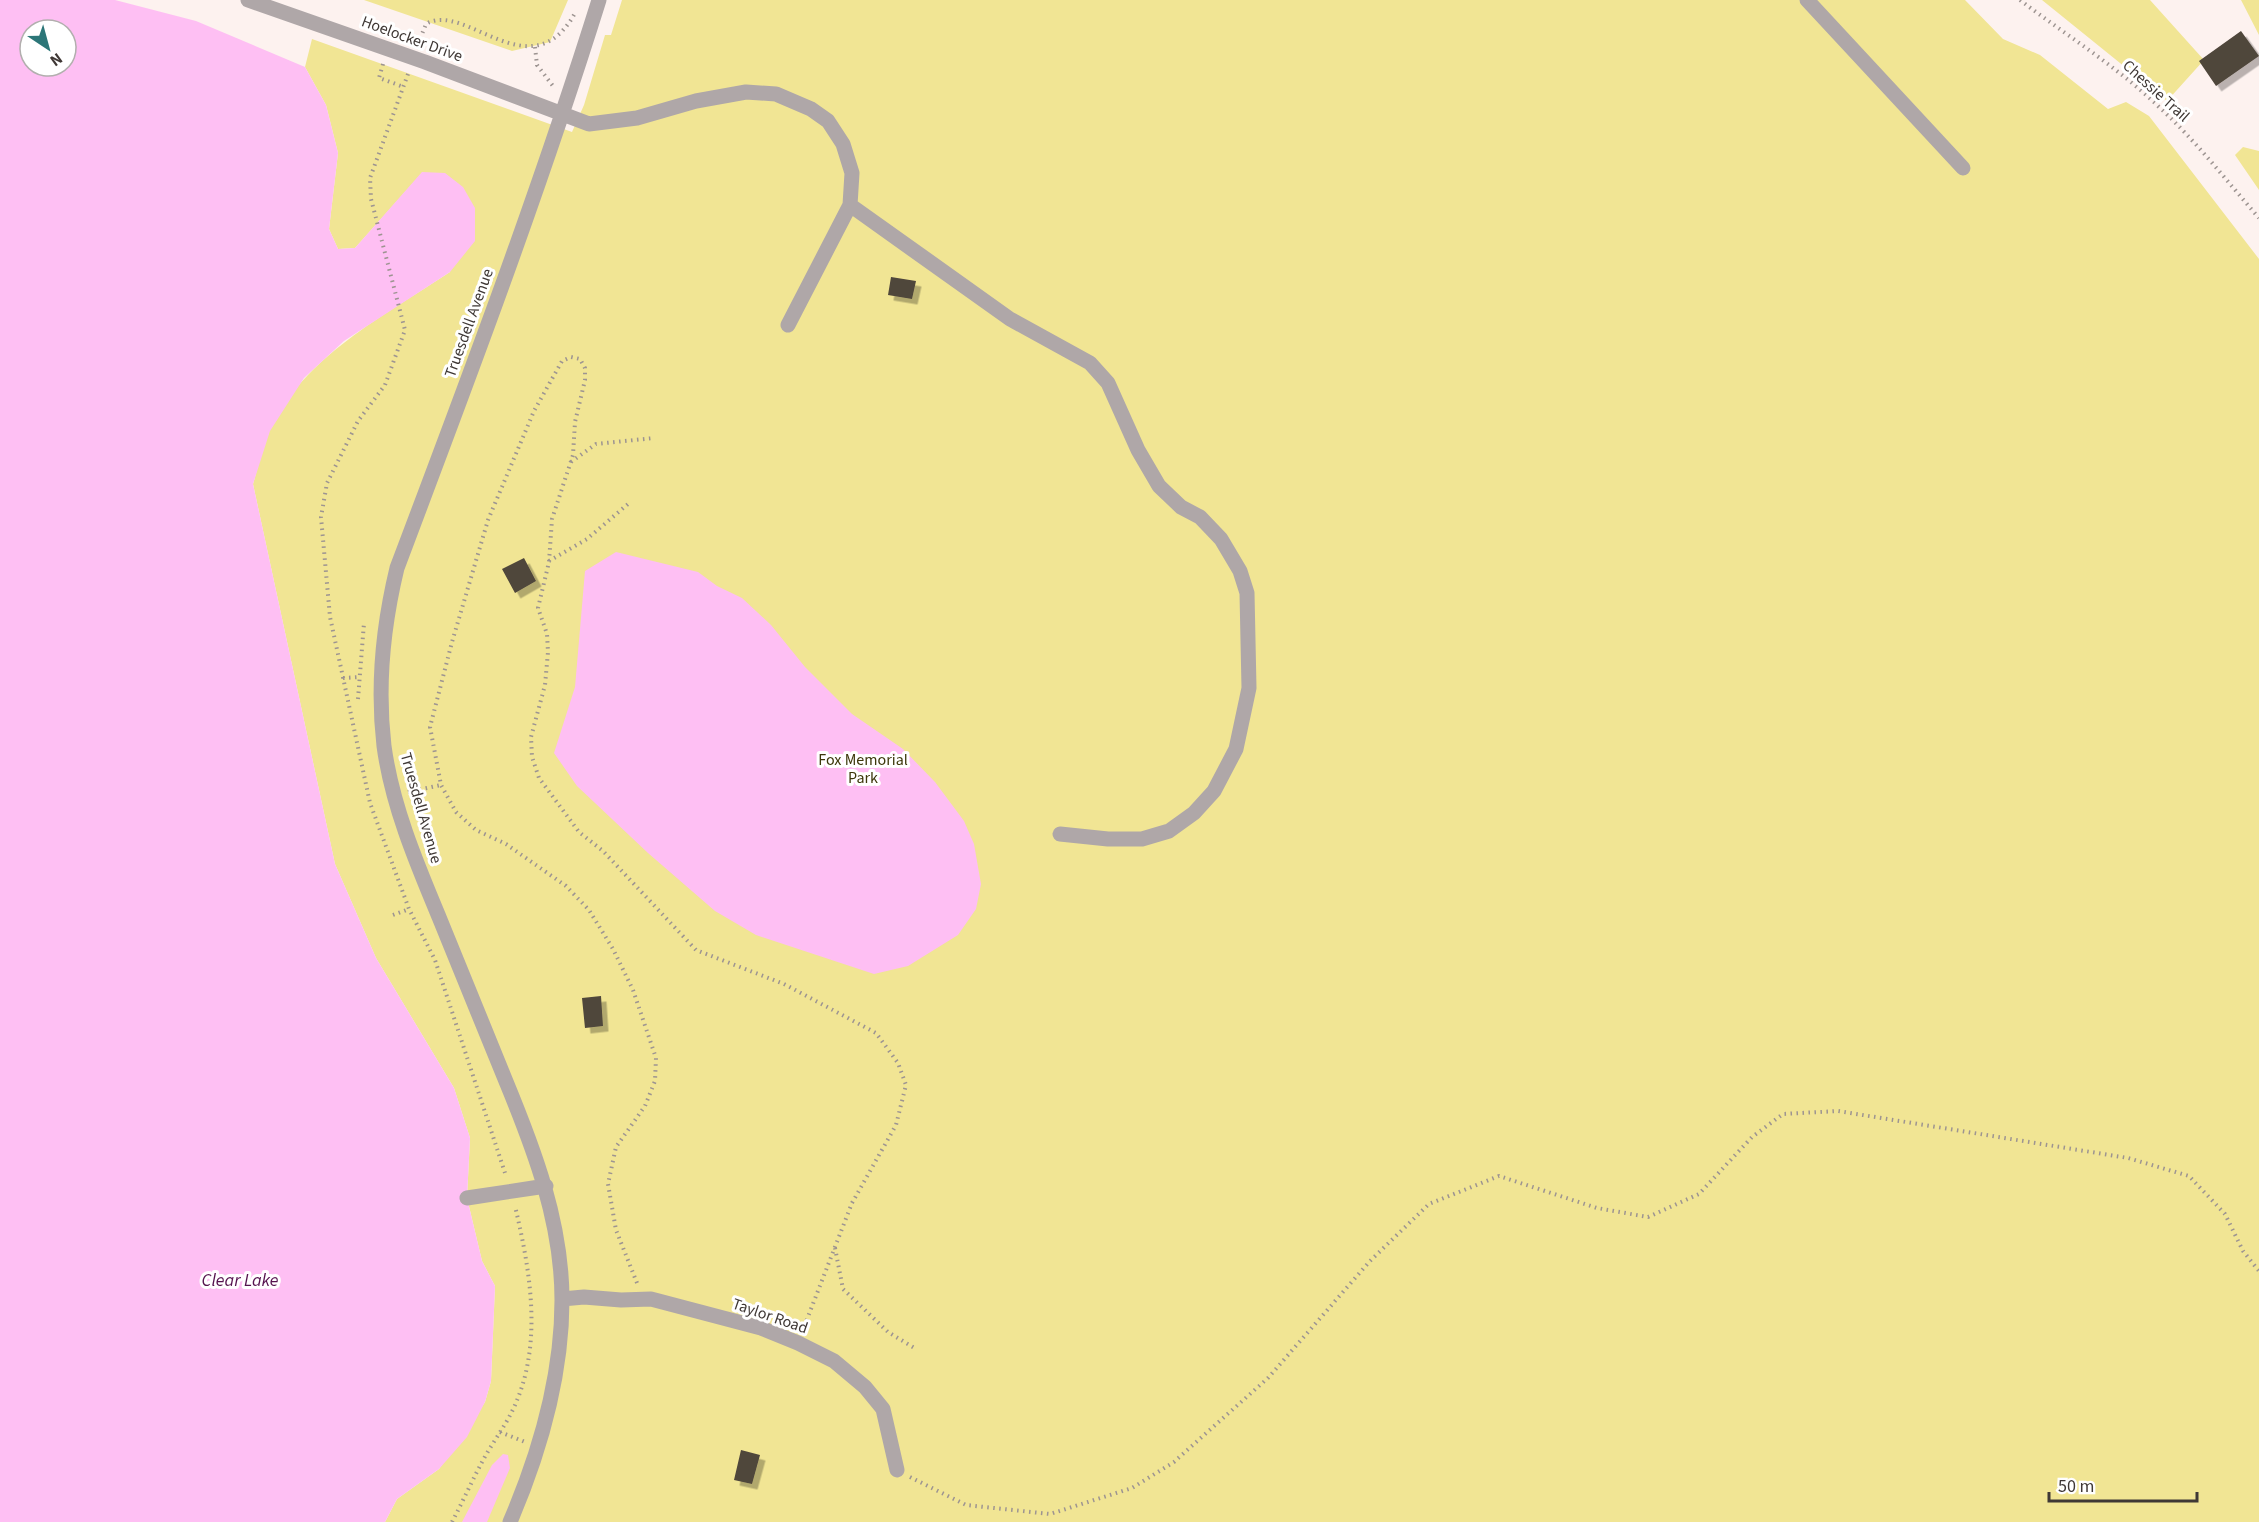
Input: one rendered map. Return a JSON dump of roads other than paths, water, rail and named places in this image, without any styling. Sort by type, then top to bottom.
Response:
[{"type":"street","name":"Hoelocker Drive","points":[[248,0],[413,58],[589,124],[637,118],[696,101],[746,92],[776,94],[811,109],[828,121],[843,144],[852,173],[850,205]]},
{"type":"street","name":"Truesdell Avenue","points":[[510,1522],[529,1477],[553,1390],[562,1299],[558,1249],[546,1186],[526,1128],[416,862],[395,795],[384,747],[381,691],[387,612],[397,568],[564,114],[599,0]]},
{"type":"street","points":[[1807,0],[1963,168]]},
{"type":"street","points":[[788,325],[850,205],[1010,319],[1090,363],[1108,383],[1138,450],[1160,486],[1181,507],[1200,517],[1221,539],[1240,571],[1247,593],[1249,688],[1236,749],[1214,791],[1194,813],[1169,831],[1142,839],[1108,839],[1060,834]]},
{"type":"street","points":[[467,1198],[546,1186]]},
{"type":"street","name":"Taylor Road","points":[[562,1299],[584,1297],[621,1300],[651,1299],[761,1328],[798,1342],[834,1361],[865,1387],[883,1409],[897,1470]]},
{"type":"water","name":"Clear Lake","points":[[0,0],[115,0],[196,21],[305,67],[326,105],[338,153],[329,229],[338,249],[355,248],[422,172],[445,173],[463,187],[475,208],[475,241],[450,272],[344,341],[304,378],[270,431],[253,484],[335,864],[376,958],[454,1088],[470,1138],[467,1198],[482,1261],[495,1286],[491,1381],[485,1402],[467,1437],[439,1469],[397,1499],[385,1522],[0,1522]]},
{"type":"water","points":[[616,552],[698,572],[717,586],[742,598],[771,625],[805,667],[852,714],[903,749],[935,782],[964,821],[974,844],[981,884],[976,909],[958,935],[908,966],[874,974],[756,935],[715,911],[648,853],[577,786],[554,753],[575,687],[585,571]]},
{"type":"water","points":[[503,1454],[508,1455],[510,1468],[487,1522],[462,1522],[492,1465]]},
{"type":"park label","name":"Fox Memorial Park","points":[[863,769]]}]
